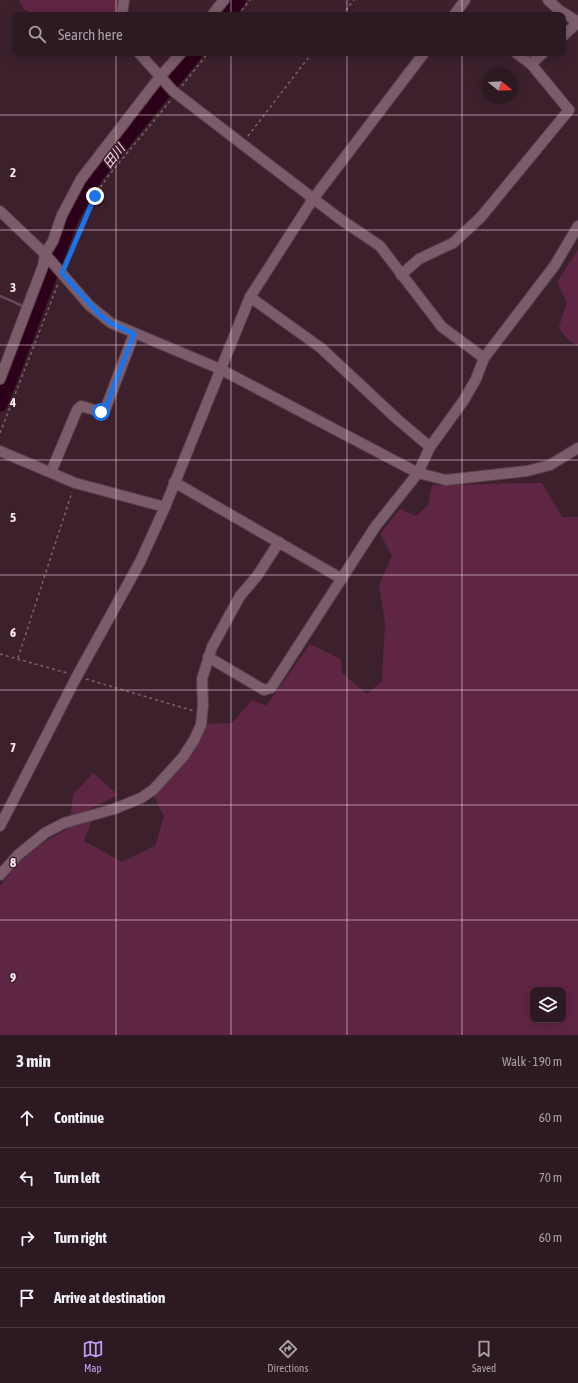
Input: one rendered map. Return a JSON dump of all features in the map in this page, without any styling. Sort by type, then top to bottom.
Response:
[{"type":"street","points":[[122,12],[124,0]]},
{"type":"street","points":[[214,12],[224,0]]},
{"type":"street","points":[[459,12],[465,0]]},
{"type":"street","points":[[548,0],[562,12]]},
{"type":"street","points":[[566,14],[578,22],[566,33]]},
{"type":"street","points":[[142,56],[174,92],[313,199],[380,246],[442,327],[484,358]]},
{"type":"street","points":[[0,379],[69,198],[81,179],[179,56]]},
{"type":"street","points":[[0,826],[78,676],[140,562],[165,507],[250,297],[313,199],[422,56]]},
{"type":"street","points":[[401,274],[419,259],[453,243],[481,217],[569,110],[531,64],[520,56]]},
{"type":"street","points":[[531,64],[540,56]]},
{"type":"street","points":[[0,211],[47,256],[100,315],[111,323],[220,369],[418,473],[446,480],[527,471],[550,464],[578,448]]},
{"type":"street","points":[[208,657],[264,690],[271,688],[375,527],[418,473],[430,447],[464,400],[476,379],[484,358],[555,265],[578,226]]},
{"type":"street","points":[[250,297],[321,348],[397,419],[430,447]]},
{"type":"street","points":[[51,472],[77,410],[81,406],[101,412],[105,410],[134,334]]},
{"type":"street","points":[[0,451],[75,483],[165,507]]},
{"type":"street","points":[[174,482],[342,578]]},
{"type":"street","points":[[0,875],[18,855],[45,833],[64,823],[114,809],[141,798],[153,790],[183,756],[194,740],[201,725],[202,679],[212,647],[240,596],[257,576],[279,542]]},
{"type":"path","points":[[240,12],[250,0]]},
{"type":"path","points":[[344,12],[354,0]]},
{"type":"path","points":[[0,433],[61,272],[95,196],[174,92],[205,56]]},
{"type":"path","points":[[241,144],[310,56]]},
{"type":"path","points":[[18,659],[75,483]]},
{"type":"path","points":[[0,654],[202,712]]},
{"type":"shaded area","points":[[19,0],[121,0],[117,12],[29,12],[24,9]]},
{"type":"shaded area","points":[[578,250],[578,346],[567,339],[559,327],[567,302],[557,282]]},
{"type":"shaded area","points":[[542,483],[562,517],[578,517],[578,1035],[0,1035],[0,886],[16,865],[41,844],[69,828],[73,795],[93,773],[118,795],[89,810],[91,823],[84,841],[122,862],[155,846],[164,816],[154,797],[182,763],[202,724],[232,723],[252,700],[266,706],[310,644],[341,659],[342,673],[367,694],[382,681],[385,623],[379,585],[392,556],[380,534],[400,509],[416,516],[428,505],[432,485]]},
{"type":"waterway","name":"田川","points":[[228,12],[238,0]]},
{"type":"waterway","name":"田川","points":[[0,404],[72,216],[95,176],[193,56]]},
{"type":"waterway","points":[[0,296],[25,307]]},
{"type":"waterway","name":"田川","points":[[30,309],[36,312]]},
{"type":"route","points":[[95,196],[62,273],[100,315],[111,323],[134,334],[105,410],[101,412]]}]
